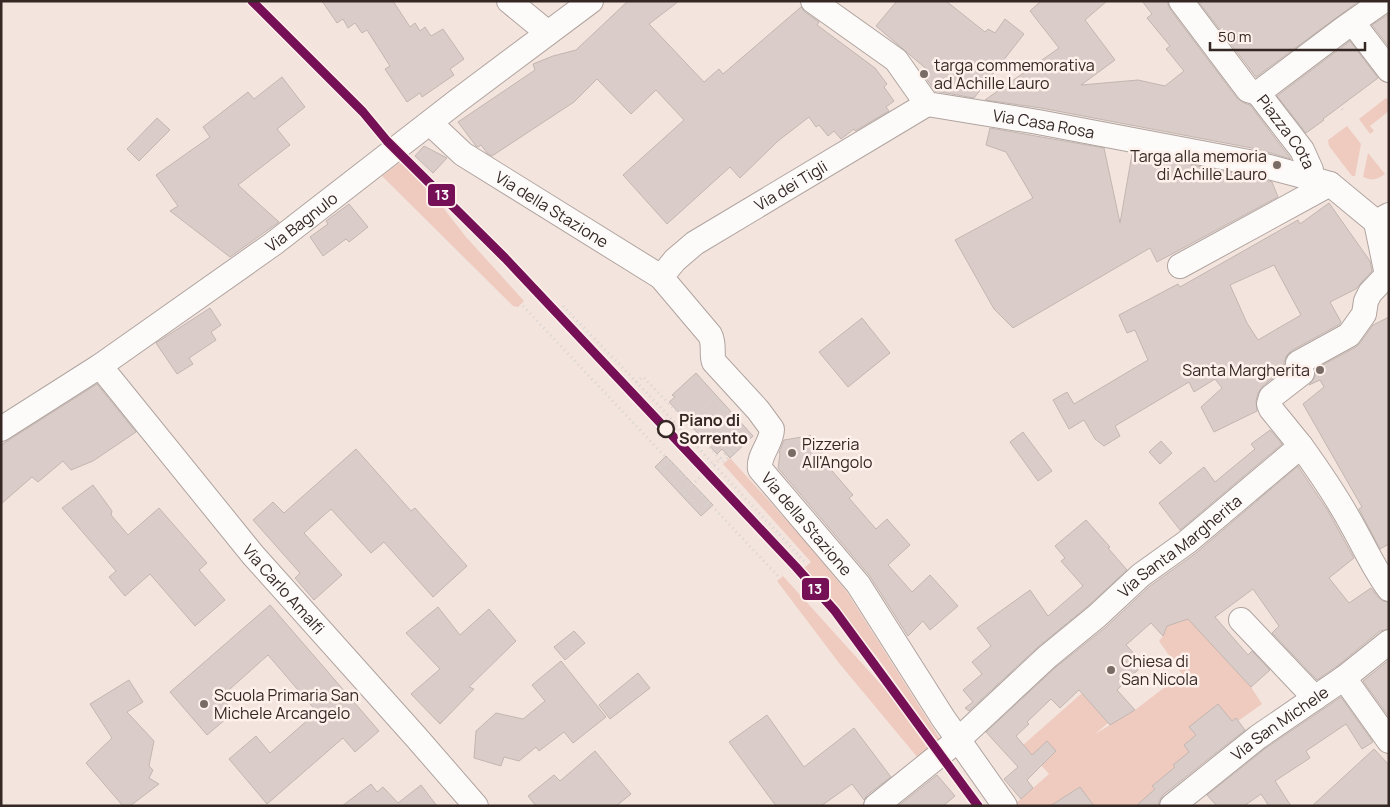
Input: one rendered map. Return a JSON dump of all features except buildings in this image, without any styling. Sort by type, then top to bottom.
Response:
[{"type":"street","points":[[509,1],[548,33]]},
{"type":"street","name":"Via Bagnulo","points":[[1,429],[100,366],[273,244],[591,1]]},
{"type":"street","points":[[813,1],[896,60],[927,104]]},
{"type":"street","points":[[1181,1],[1248,90],[1258,93]]},
{"type":"street","name":"Piazza Cota","points":[[1382,218],[1320,181],[1311,170],[1302,150],[1258,93],[1383,1]]},
{"type":"street","points":[[1353,23],[1389,70]]},
{"type":"street","name":"Via Casa Rosa","points":[[927,104],[1038,122],[1254,163],[1320,181]]},
{"type":"street","name":"Via dei Tigli","points":[[661,276],[675,260],[695,244],[927,104]]},
{"type":"street","name":"Via della Stazione","points":[[430,123],[463,154],[661,276],[710,335],[714,362],[772,429],[771,439],[759,463],[760,469],[858,584],[958,740],[1005,806]]},
{"type":"street","name":"Piazza Cota","points":[[1180,266],[1320,181]]},
{"type":"street","points":[[1382,218],[1388,276],[1370,293],[1366,301],[1364,314],[1349,335],[1298,363],[1302,373],[1271,397],[1270,401],[1271,409],[1331,487],[1368,556],[1389,589]]},
{"type":"street","name":"Via Carlo Amalfi","points":[[100,366],[253,555],[476,806]]},
{"type":"street","name":"Via Santa Margherita","points":[[876,806],[958,740],[1047,657],[1142,575],[1187,542],[1301,446]]},
{"type":"street","points":[[1241,620],[1315,698]]},
{"type":"street","name":"Via San Michele","points":[[1172,806],[1258,737],[1344,678],[1389,642]]},
{"type":"street","points":[[1344,678],[1389,741]]},
{"type":"path","points":[[523,306],[778,576]]},
{"type":"path","points":[[562,306],[804,561]]},
{"type":"path","points":[[636,382],[643,376],[723,462],[748,439],[746,435]]},
{"type":"path","points":[[680,429],[714,398],[722,406]]},
{"type":"path","points":[[684,492],[750,432]]},
{"type":"path","points":[[669,461],[661,468],[701,511],[709,503]]},
{"type":"shaded area","points":[[1386,98],[1389,101],[1389,111],[1370,126],[1374,131],[1370,134],[1359,119]]},
{"type":"shaded area","points":[[1347,126],[1361,144],[1355,176],[1352,176],[1329,146],[1328,140]]},
{"type":"shaded area","points":[[1368,153],[1385,174],[1377,179],[1363,177]]},
{"type":"shaded area","points":[[399,163],[402,163],[438,201],[466,237],[524,301],[518,307],[513,306],[382,176]]},
{"type":"shaded area","points":[[730,458],[798,533],[847,592],[940,739],[938,742],[877,657],[804,568],[811,562],[723,464]]},
{"type":"shaded area","points":[[783,576],[886,690],[930,751],[918,758],[839,663],[777,581]]},
{"type":"shaded area","points":[[1188,618],[1251,687],[1262,704],[1238,721],[1236,718],[1232,721],[1190,727],[1196,735],[1184,745],[1189,752],[1155,789],[1136,806],[1094,806],[1080,787],[1050,806],[1018,806],[1016,803],[1049,774],[1023,745],[1082,693],[1108,723],[1095,734],[1135,710],[1182,674],[1159,641],[1167,626]]},
{"type":"transit line","name":"13","points":[[252,1],[363,112],[387,141],[505,258],[796,567],[835,611],[978,806]]},
{"type":"place","name":"targa commemorativa ad Achille Lauro","points":[[924,74]]},
{"type":"place","name":"Targa alla memoria di Achille Lauro","points":[[1277,165]]},
{"type":"place","name":"Santa Margherita","points":[[1320,370]]},
{"type":"place","name":"Piano di Sorrento","points":[[666,429]]},
{"type":"place","name":"Pizzeria All'Angolo","points":[[792,453]]},
{"type":"place","name":"Chiesa di San Nicola","points":[[1111,670]]},
{"type":"place","name":"Scuola Primaria San Michele Arcangelo","points":[[204,704]]}]
